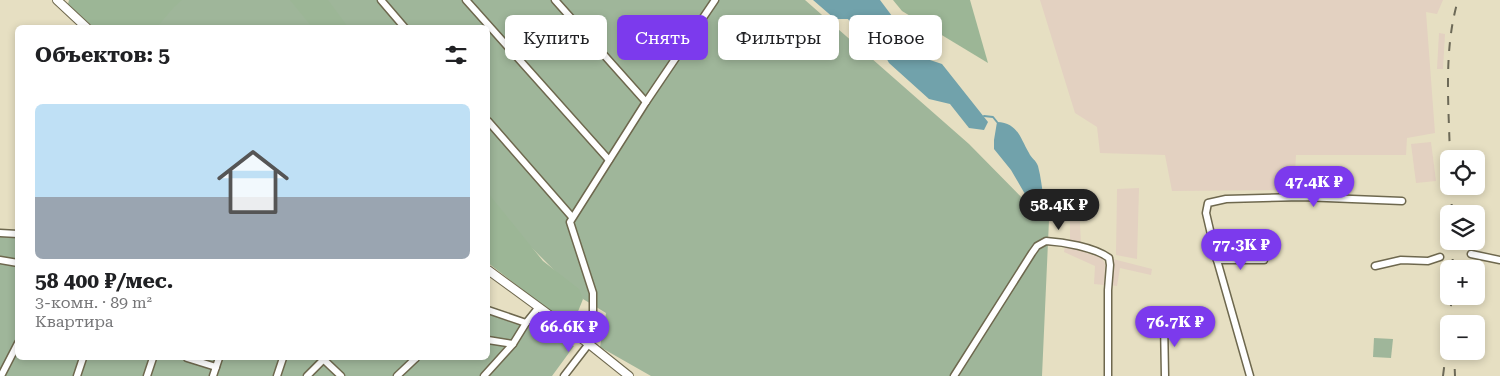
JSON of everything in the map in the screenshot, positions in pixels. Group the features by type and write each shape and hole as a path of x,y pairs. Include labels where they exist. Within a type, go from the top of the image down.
{"street":[{"path":"57,0 84,25"},
{"path":"381,0 402,25"},
{"path":"466,0 488,25"},
{"path":"555,0 646,102"},
{"path":"564,376 591,341 593,319 593,293 570,222 572,217 715,0"},
{"path":"490,27 609,160"},
{"path":"490,123 572,217"},
{"path":"1250,376 1217,260 1206,214 1208,203 1226,198 1302,197 1402,201"},
{"path":"0,233 15,234"},
{"path":"954,376 1032,253 1037,246 1046,241 1100,252 1109,258 1108,376"},
{"path":"1470,254 1500,260"},
{"path":"1375,266 1401,260 1428,261 1440,257"},
{"path":"0,260 15,262"},
{"path":"1217,260 1264,260"},
{"path":"490,272 589,344 629,376"},
{"path":"484,376 513,344 538,308"},
{"path":"490,311 526,323"},
{"path":"1164,321 1165,376"},
{"path":"490,340 513,344"},
{"path":"1,376 15,349"},
{"path":"77,376 82,360"},
{"path":"147,376 152,360"},
{"path":"193,360 216,367"},
{"path":"213,376 218,360"},
{"path":"277,376 282,360"},
{"path":"307,376 321,360"},
{"path":"325,360 342,376"},
{"path":"397,376 414,360"}],"shaded area":[{"path":"1040,0 1443,0 1437,14 1426,12 1435,133 1407,138 1406,155 1296,155 1294,190 1172,191 1165,155 1100,153 1097,127 1075,113"},
{"path":"1439,33 1445,34 1443,69 1437,69"},
{"path":"1431,142 1436,181 1416,183 1411,144"},
{"path":"1139,188 1137,259 1116,255 1117,189"},
{"path":"1070,200 1079,201 1081,246 1070,242"},
{"path":"1065,246 1102,258 1105,264 1104,285 1094,284 1095,266 1064,252"},
{"path":"1113,259 1152,269 1151,275 1120,268 1117,286 1110,285"}],"green space":[{"path":"69,0 182,0 159,25 91,25 68,4"},
{"path":"173,0 805,0 822,15 718,15 718,60 839,60 839,30 849,39 849,60 873,60 969,144 1031,207 1049,220 1042,376 651,376 600,347 606,313 583,299 490,206 490,25 152,25"},
{"path":"290,0 328,0 347,25 310,25"},
{"path":"893,0 970,0 988,63 942,35 942,15 909,15 902,11"},
{"path":"490,195 543,261 579,289 583,299 577,314 554,314 490,265"},
{"path":"0,232 15,234 15,360 490,360 490,310 574,346 552,376 0,376"},
{"path":"1374,338 1393,339 1391,358 1373,357"}],"water":[{"path":"813,0 880,0 891,15 849,15 849,20 839,19 839,15 830,15"},
{"path":"887,60 930,60 942,64 988,122 984,130 969,128 950,104 929,99"},
{"path":"997,122 1014,128 1037,164 1044,201 1038,205 1029,201 1011,170 994,149"}],"waterway":[{"path":"984,116 993,117 997,122"}],"railway":[{"path":"1450,150 1448,79 1450,39 1458,0"},
{"path":"1451,195 1452,205"},
{"path":"1452,250 1453,260"},
{"path":"1450,315 1451,305"},
{"path":"1443,376 1445,360"},
{"path":"1454,360 1455,376"}]}
